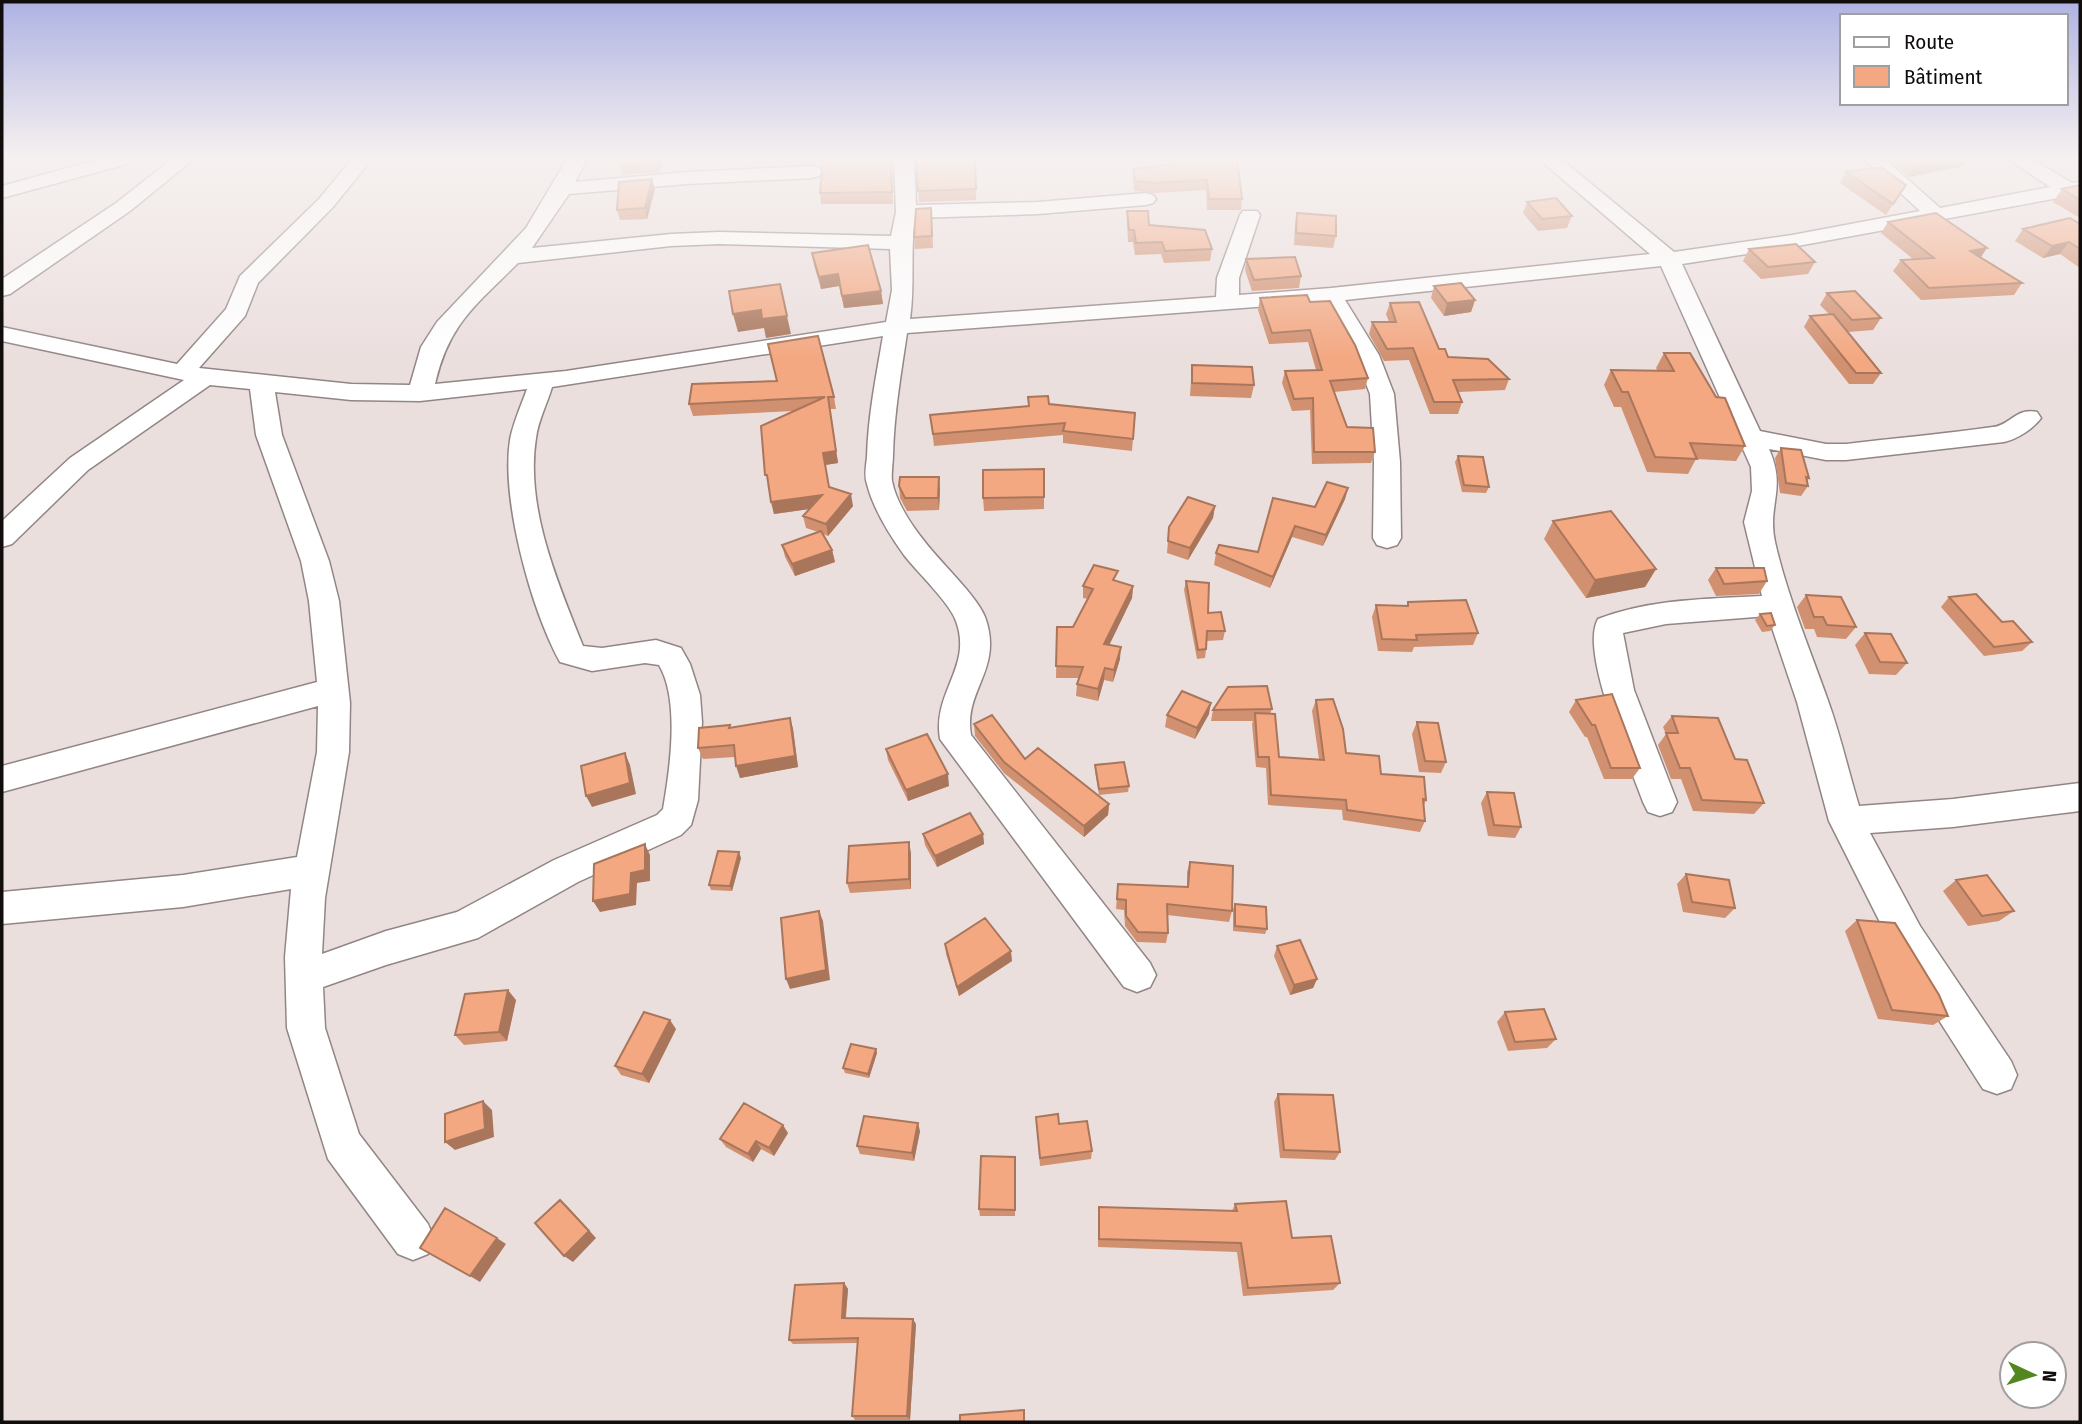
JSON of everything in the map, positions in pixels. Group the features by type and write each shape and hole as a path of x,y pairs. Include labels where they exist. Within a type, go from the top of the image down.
{"street":[{"path":"2,289 96,225"},
{"path":"2,537 79,464 194,374 237,311 248,281 304,225"},
{"path":"420,393 435,344 441,335 481,286 512,257 538,225"},
{"path":"904,225 901,243 903,290 881,418 879,482 892,515 912,547 970,616 975,638 975,660 955,708 953,722 956,738 1137,975"},
{"path":"1227,303 1228,278 1246,225"},
{"path":"1628,225 1669,259 1764,467 1765,491 1758,522 1779,605 1813,702 1846,821 1907,938 1997,1074"},
{"path":"2,334 194,374 261,384 351,392 420,393 542,381 897,327 1331,295 1669,259 1792,241 1871,225"},
{"path":"512,257 671,240 719,238 901,243"},
{"path":"1331,295 1367,355 1382,394 1387,463 1387,538"},
{"path":"304,977 386,948 465,926 566,871 669,825 679,815 688,719 679,666 672,656 658,651 606,660 584,660 571,654 544,586 524,500 521,456 523,437 542,381"},
{"path":"261,384 269,435 315,561 324,601 332,690 333,752 307,898 304,977 306,1028 342,1145 413,1239"},
{"path":"1751,437 1826,452 1846,452 2004,434 2028,418"},
{"path":"1660,803 1613,671 1606,644 1608,627 1620,621 1643,616 1779,605"},
{"path":"3,779 332,690"},
{"path":"1846,821 1953,813 2080,797"},
{"path":"2,908 171,893 312,870"}],"building":[{"path":"915,225 932,225 932,236 914,237"},
{"path":"1129,225 1205,230 1212,249 1165,251 1162,242 1136,243 1134,230 1129,230"},
{"path":"1296,225 1336,225 1336,236 1296,233"},
{"path":"1892,225 1954,225 1987,248 1970,251 2022,283 1929,288 1901,260 1934,258"},
{"path":"2038,225 2080,225 2080,249 2069,242 2052,246 2023,229"},
{"path":"1796,244 1815,262 1768,267 1749,249"},
{"path":"868,245 881,291 842,296 838,274 819,277 812,253"},
{"path":"1295,257 1301,276 1254,280 1246,259"},
{"path":"1461,283 1475,300 1447,303 1434,286"},
{"path":"780,284 787,316 762,319 761,310 733,314 729,291"},
{"path":"1855,291 1881,318 1852,320 1827,293"},
{"path":"1307,295 1310,302 1330,301 1355,345 1368,378 1330,381 1347,427 1373,428 1375,452 1314,452 1313,398 1294,399 1285,371 1322,370 1310,330 1272,333 1260,298"},
{"path":"1419,302 1439,349 1445,349 1448,357 1488,359 1509,379 1453,380 1462,402 1434,402 1413,348 1387,349 1372,322 1396,322 1390,303"},
{"path":"1833,314 1881,373 1856,373 1810,316"},
{"path":"818,336 834,397 828,397 836,451 823,453 829,487 851,494 826,524 803,516 822,495 771,502 765,475 761,426 825,397 689,404 692,384 777,381 768,344"},
{"path":"1664,353 1690,353 1716,397 1725,398 1745,446 1690,443 1697,459 1655,457 1628,392 1622,392 1611,370 1674,371"},
{"path":"1192,365 1252,367 1254,385 1192,383"},
{"path":"1048,396 1049,404 1135,413 1133,439 1063,431 1065,423 933,434 930,415 1029,406 1028,397"},
{"path":"1781,448 1801,450 1809,478 1806,477 1808,486 1786,483"},
{"path":"1458,456 1483,457 1489,487 1464,485"},
{"path":"1044,469 1044,497 983,498 983,470"},
{"path":"900,477 939,477 938,498 905,498 899,486"},
{"path":"1327,482 1348,488 1326,535 1295,526 1273,577 1216,553 1219,545 1258,552 1273,498 1315,507"},
{"path":"1188,497 1215,506 1190,548 1168,541 1169,527"},
{"path":"1611,511 1656,569 1595,580 1553,521"},
{"path":"821,531 832,550 792,564 782,545"},
{"path":"1094,565 1118,571 1113,580 1133,586 1104,644 1121,647 1114,670 1105,668 1098,689 1077,684 1083,667 1056,666 1057,627 1073,627 1093,589 1083,586"},
{"path":"1716,568 1764,568 1767,581 1724,584"},
{"path":"1186,581 1209,583 1208,613 1221,612 1225,631 1207,631 1206,649 1198,650"},
{"path":"1976,594 2002,622 2013,621 2032,642 1994,647 1949,597"},
{"path":"1806,595 1841,597 1856,627 1827,625 1823,617 1814,617"},
{"path":"1466,600 1478,633 1416,635 1417,640 1382,639 1376,605 1408,606 1408,602"},
{"path":"1771,613 1775,625 1767,626 1760,614"},
{"path":"1865,633 1891,634 1907,663 1880,662"},
{"path":"1267,686 1272,709 1213,710 1228,687"},
{"path":"1182,691 1211,703 1197,728 1167,715"},
{"path":"1612,694 1640,768 1611,768 1595,725 1592,725 1576,700"},
{"path":"1333,699 1343,729 1346,753 1379,756 1381,774 1424,777 1425,821 1347,810 1346,800 1271,795 1269,757 1258,757 1255,713 1275,714 1279,757 1324,760 1316,700"},
{"path":"992,715 1025,759 1038,748 1109,804 1084,826 1004,762 974,724"},
{"path":"1672,716 1718,718 1735,759 1747,760 1764,803 1702,800 1690,768 1680,768 1666,733 1678,733"},
{"path":"790,718 795,756 736,766 734,745 698,748 699,728 730,725 729,728"},
{"path":"1417,722 1438,723 1446,762 1425,761"},
{"path":"927,734 948,774 906,790 886,749"},
{"path":"625,753 630,783 586,796 581,766"},
{"path":"1124,762 1129,786 1099,789 1095,765"},
{"path":"1487,792 1514,793 1521,827 1494,825"},
{"path":"970,813 983,834 935,856 923,834"},
{"path":"909,842 909,879 847,883 849,846"},
{"path":"645,844 645,870 631,873 630,894 593,901 594,864"},
{"path":"718,851 739,852 730,886 709,885"},
{"path":"1190,862 1233,866 1232,911 1167,904 1168,933 1138,932 1126,916 1126,900 1117,899 1118,884 1188,887"},
{"path":"1686,874 1729,880 1735,908 1692,902"},
{"path":"1987,875 2014,911 1982,916 1956,880"},
{"path":"1235,904 1266,907 1267,929 1235,926"},
{"path":"819,911 826,970 786,979 781,918"},
{"path":"985,918 1011,951 957,987 945,944"},
{"path":"1857,920 1895,923 1939,995 1948,1016 1892,1010"},
{"path":"1300,940 1317,979 1294,985 1277,946"},
{"path":"508,990 499,1032 455,1035 465,994"},
{"path":"1544,1009 1556,1039 1515,1042 1505,1012"},
{"path":"644,1012 670,1020 642,1074 615,1066"},
{"path":"851,1044 876,1049 868,1074 843,1068"},
{"path":"1278,1094 1333,1095 1340,1152 1284,1150"},
{"path":"483,1101 485,1129 445,1142 445,1114"},
{"path":"744,1103 783,1125 769,1148 756,1141 748,1154 720,1139"},
{"path":"1058,1114 1059,1124 1087,1121 1092,1151 1040,1158 1036,1117"},
{"path":"864,1116 918,1123 912,1153 857,1146"},
{"path":"981,1156 1015,1157 1015,1210 979,1209"},
{"path":"560,1200 589,1231 564,1256 535,1223"},
{"path":"1286,1201 1292,1238 1331,1236 1340,1283 1248,1288 1241,1243 1099,1239 1099,1207 1237,1211 1235,1204"},
{"path":"445,1208 497,1238 470,1276 420,1248"},
{"path":"844,1283 842,1318 913,1319 907,1416 852,1416 858,1338 789,1340 795,1285"},
{"path":"1024,1410 1024,1422 960,1422 960,1415"}]}
